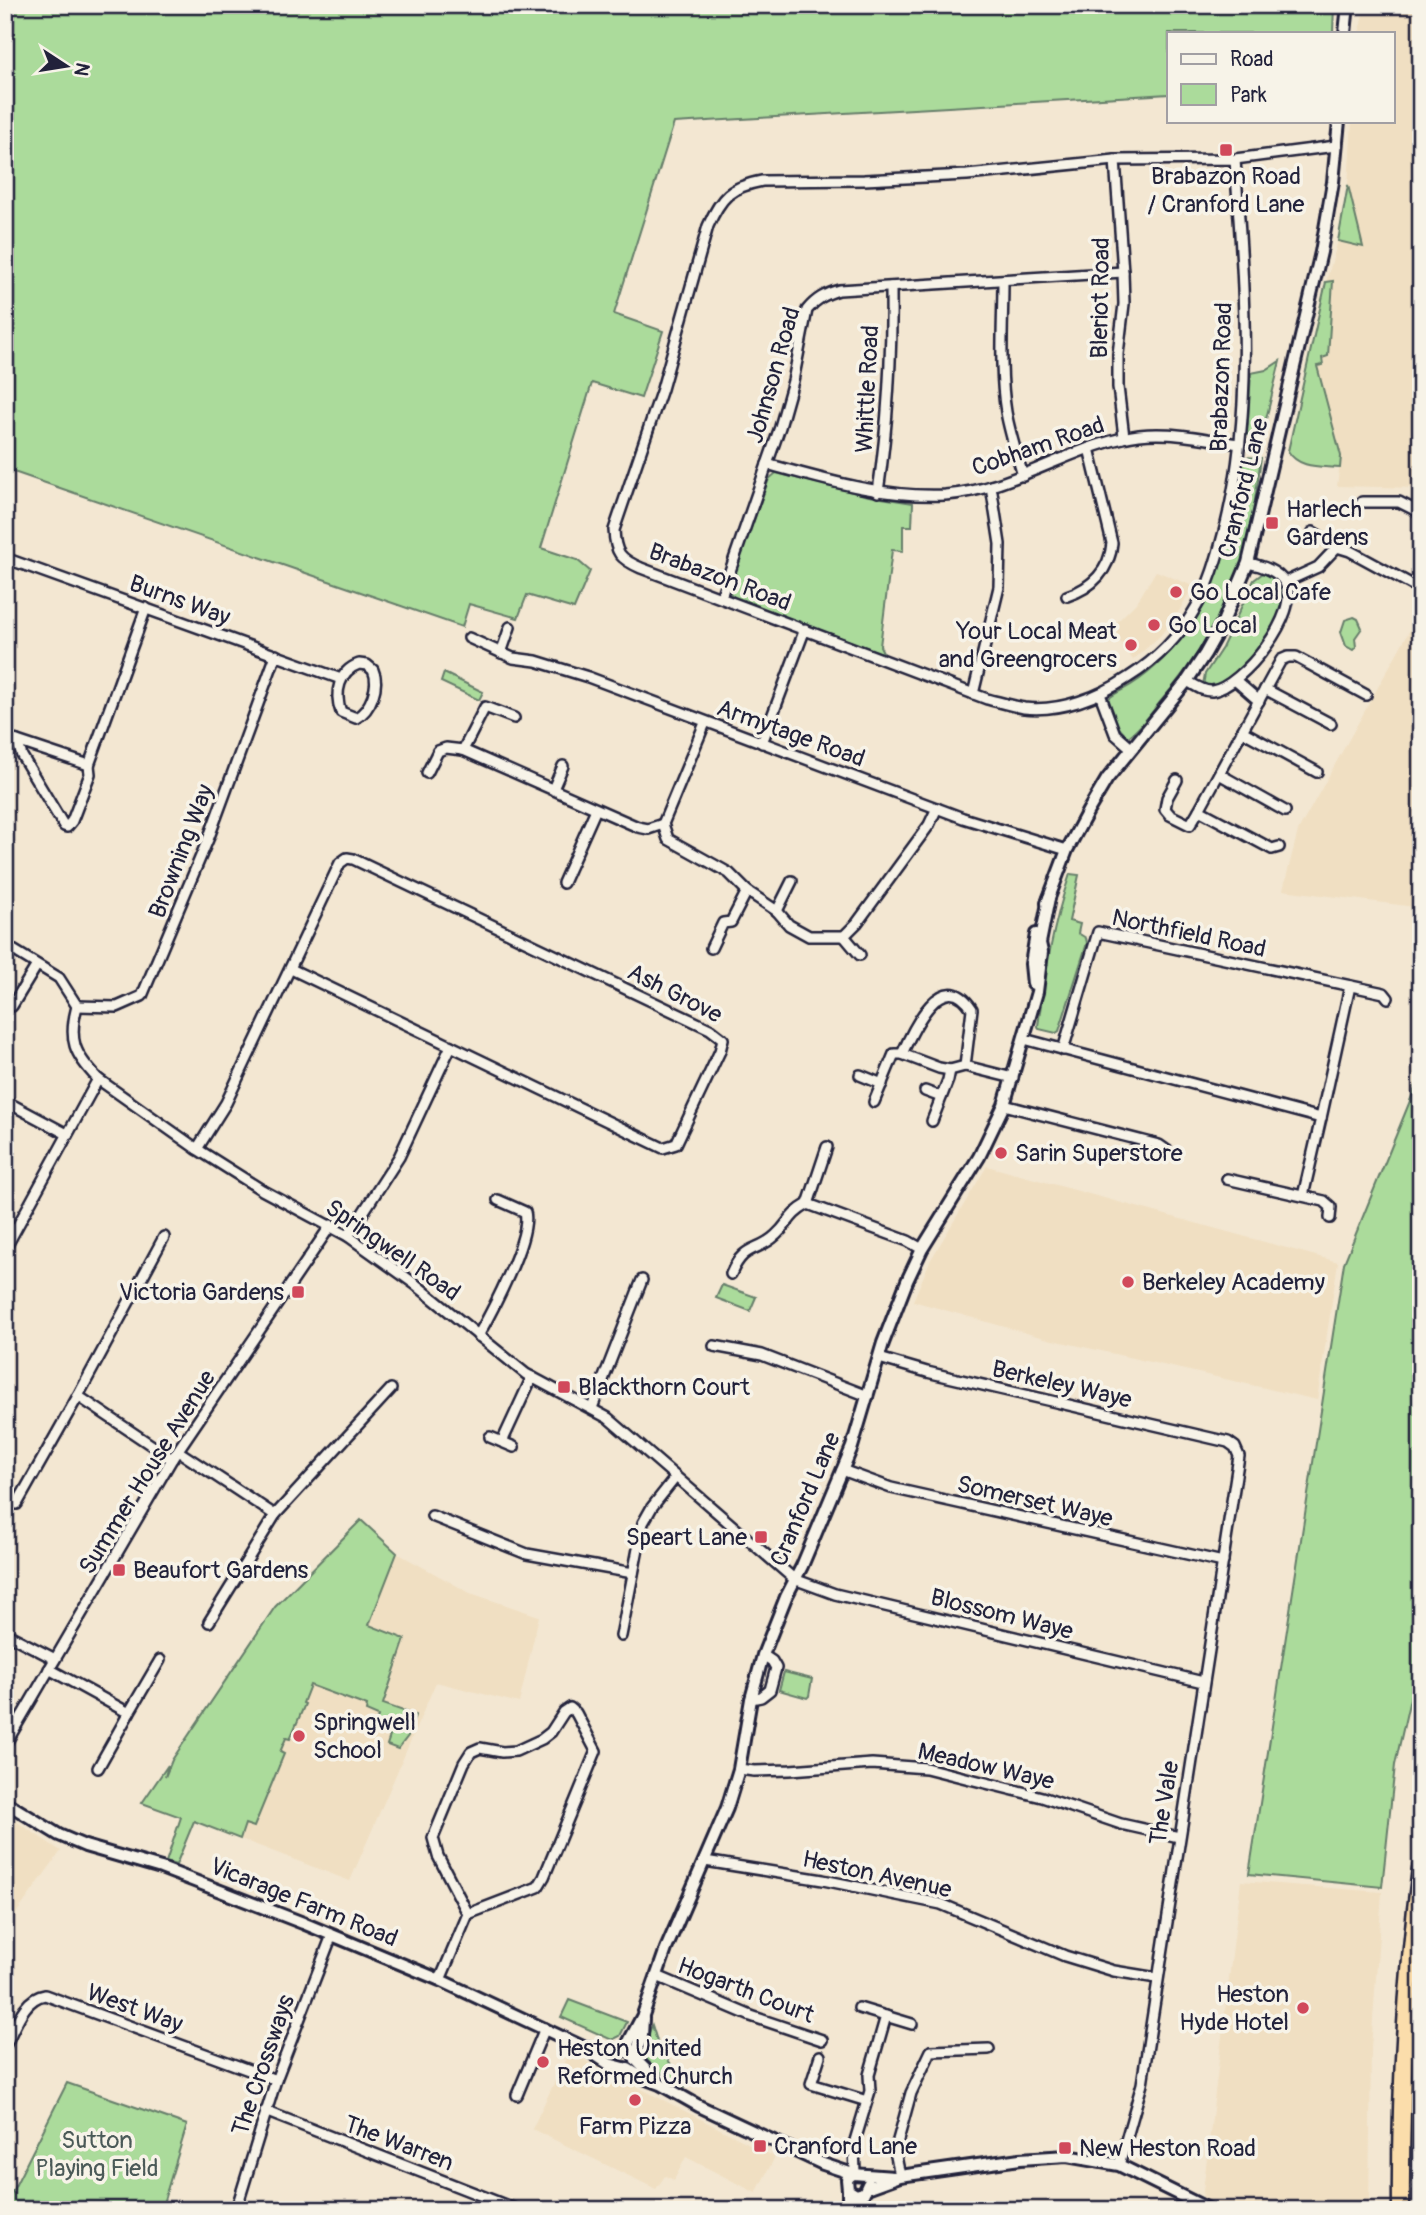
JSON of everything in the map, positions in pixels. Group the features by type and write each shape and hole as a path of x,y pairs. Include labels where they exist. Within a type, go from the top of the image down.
{"highway":[{"path":"1401,2210 1405,2035 1421,1868"}],"street":[{"path":"1345,32 1348,5"},
{"name":"Cranford Lane","path":"628,2054 642,2036 643,2015 666,1949 727,1808 739,1769 751,1699 763,1655 793,1579 802,1566 842,1470 898,1303 922,1249 979,1157 1004,1105 1037,992 1042,952 1040,943 1049,898 1067,850 1101,789 1187,681 1221,627 1248,563 1321,252 1333,182 1339,122"},
{"name":"Brabazon Road","path":"1235,159 1245,312 1239,444 1231,502 1214,569 1195,609 1173,641 1144,667 1100,694 1065,705 1025,708 973,694 628,562 616,550 614,530 662,389 708,226 719,202 730,192 746,184 762,181 967,175 1115,160 1235,159 1336,146"},
{"name":"Bleriot Road","path":"1115,160 1124,272 1125,304 1118,354 1118,387 1124,437"},
{"name":"Johnson Road","path":"721,597 793,381 807,310 814,302 827,293 839,290 1124,272"},
{"path":"1003,280 1003,375 1006,410 1023,476"},
{"name":"Whittle Road","path":"878,492 888,424 891,287"},
{"name":"Cobham Road","path":"767,464 878,492 947,495 1023,476 1089,448 1124,437 1173,435 1239,444"},
{"path":"1067,596 1084,591 1100,575 1111,555 1112,543 1089,448"},
{"path":"973,694 999,587 1000,544 991,486"},
{"path":"1362,502 1399,502 1421,513"},
{"path":"1313,532 1337,547 1350,551 1418,587 1421,583"},
{"path":"1285,582 1318,567 1337,547"},
{"name":"Burns Way","path":"5,558 341,679"},
{"path":"1187,681 1212,691 1235,680 1259,654 1284,616 1289,599 1285,582 1272,571 1248,563"},
{"path":"17,741 22,756 67,827 72,821 90,774 89,765 146,608"},
{"path":"501,653 510,627"},
{"path":"762,743 805,629"},
{"name":"Armytage Road","path":"469,638 513,658 536,661 588,677 963,818 1067,850"},
{"name":"Browning Way","path":"77,1006 117,1007 142,996 204,849 276,655"},
{"path":"1177,780 1167,798 1165,809 1190,825 1281,660 1287,657 1296,657 1366,695"},
{"path":"359,664 375,672 376,683 364,714 356,718 341,712 337,701 341,679 349,668 359,664"},
{"path":"1235,680 1259,701"},
{"path":"1265,689 1331,724"},
{"path":"1100,694 1115,734 1131,748"},
{"path":"463,750 485,706 514,718"},
{"path":"705,723 663,824 668,839 729,873 747,891 777,911 789,925 809,936 844,936 857,923 929,825 937,808"},
{"path":"1242,731 1317,772"},
{"path":"5,737 89,765"},
{"path":"427,773 438,751 446,748 463,750 638,827 648,829 663,824"},
{"path":"553,789 563,766"},
{"path":"1219,774 1285,811"},
{"path":"563,883 596,809"},
{"path":"1199,810 1272,849 1279,847"},
{"name":"Ash Grove","path":"197,1149 226,1103 340,863 346,858 710,1029 723,1039 720,1051 676,1144 663,1148 291,969"},
{"path":"777,911 792,881"},
{"path":"711,948 723,923 731,922 747,891"},
{"name":"Northfield Road","path":"1063,1050 1098,932 1384,993 1388,998"},
{"path":"844,936 860,955"},
{"path":"5,945 59,978 77,1006"},
{"path":"12,1006 37,965"},
{"path":"1303,1196 1350,986"},
{"path":"902,1054 913,1029 935,999 944,993 952,994 966,1000 972,1009 965,1066"},
{"name":"Springwell Road","path":"77,1006 71,1027 75,1050 85,1066 98,1079 197,1149 262,1190 348,1236 415,1284 532,1377 608,1418 793,1579"},
{"path":"1024,1039 1321,1118"},
{"path":"348,1236 400,1157 451,1046"},
{"path":"874,1102 894,1054 902,1054 939,1068 950,1070 965,1066 1013,1078"},
{"path":"932,1121 950,1070"},
{"path":"859,1075 881,1083"},
{"path":"5,1249 98,1079"},
{"path":"925,1091 941,1097"},
{"path":"5,1101 67,1135"},
{"path":"1004,1105 1159,1145 1169,1152"},
{"path":"731,1274 743,1254 773,1238 794,1212 808,1204 827,1147"},
{"path":"1227,1179 1328,1202 1331,1208 1330,1218"},
{"path":"478,1336 508,1276 527,1223 525,1212 520,1208 498,1200"},
{"path":"808,1204 922,1249"},
{"name":"Summer House Avenue","path":"5,1745 175,1455 331,1225"},
{"path":"17,1504 164,1237"},
{"path":"592,1408 642,1280"},
{"path":"714,1346 762,1355 868,1395"},
{"name":"Berkeley Waye","path":"879,1358 936,1374 1228,1442 1235,1447"},
{"path":"502,1442 532,1377"},
{"path":"209,1622 275,1515 391,1389"},
{"path":"78,1396 275,1515"},
{"path":"490,1437 514,1447"},
{"name":"The Vale","path":"1119,2165 1142,2084 1239,1456 1235,1447"},
{"name":"Somerset Waye","path":"842,1470 891,1488 1223,1562"},
{"path":"621,1636 643,1523 675,1478"},
{"path":"432,1516 527,1554 633,1573"},
{"name":"Blossom Waye","path":"793,1579 835,1594 1203,1682"},
{"path":"5,1633 55,1659"},
{"path":"98,1768 160,1660"},
{"path":"49,1669 129,1713"},
{"path":"440,1980 468,1914 538,1887 544,1877 596,1751 576,1713 570,1708 542,1739 516,1751 502,1752 480,1748 471,1752 464,1763 433,1838 438,1856 468,1914"},
{"name":"Meadow Waye","path":"739,1769 790,1770 872,1764 926,1768 1042,1797 1121,1824 1179,1837"},
{"name":"Vicarage Farm Road","path":"5,1802 59,1835 85,1846 161,1868 440,1980 545,2028 585,2048 598,2059 660,2084 699,2106 823,2164 857,2174 897,2176"},
{"name":"Heston Avenue","path":"705,1861 823,1880 942,1904 1065,1956 1114,1971 1157,1978"},
{"name":"The Crossways","path":"236,2210 265,2111 332,1935"},
{"name":"Hogarth Court","path":"657,1976 751,2017 822,2040"},
{"name":"West Way","path":"5,2046 29,2002 36,1996 45,1995 276,2080"},
{"path":"859,2008 912,2024"},
{"path":"856,2210 867,2181 857,2174 854,2144 870,2091 869,2075 886,2017"},
{"path":"517,2095 545,2028"},
{"name":"Vicarage Farm Road","path":"585,2048 628,2054 660,2084"},
{"path":"897,2176 895,2151 911,2093 930,2051 989,2049"},
{"path":"628,2054 634,2065 623,2067 616,2059 628,2054"},
{"path":"820,2056 811,2084 867,2101"},
{"name":"The Warren","path":"265,2111 518,2210"},
{"path":"847,2188 856,2195 897,2176 1067,2155 1119,2165 1197,2207 1210,2210"},
{"name":"Vicarage Farm Road","path":"823,2164 847,2188"},
{"path":"848,2210 847,2179 857,2174"}],"shaded area":[{"path":"1364,5 1421,5 1421,488 1337,486 1341,456 1317,366 1323,365 1332,281 1326,282 1338,241 1363,247 1348,185 1352,122 1394,122 1394,32 1360,32"},
{"path":"1156,571 1193,586 1178,613 1160,636 1133,660 1111,628 1137,602"},
{"path":"1421,610 1421,906 1283,890 1298,831"},
{"name":"Berkeley Academy","path":"987,1166 1338,1262 1317,1400 1044,1338 913,1301 930,1261"},
{"name":"Springwell School","path":"361,1520 397,1553 470,1593 539,1616 519,1703 436,1682 350,1881 194,1821 176,1865 166,1862 181,1817 153,1806 172,1760"},
{"path":"5,1814 61,1851 5,1929"},
{"path":"1241,1881 1382,1892 1371,2048 1369,2210 1230,2210 1202,2199"},
{"path":"569,2052 775,2157 756,2193 686,2157 674,2180 665,2176 656,2189 532,2129"}],"green space":[{"path":"5,5 1334,5 1333,32 1167,32 1167,94 674,123 614,314 663,331 641,398 592,383 541,548 577,560 590,571 574,609 527,595 518,618 469,604 462,627 5,469"},
{"path":"1348,185 1363,247 1338,241"},
{"path":"1333,281 1328,356 1322,358 1323,365 1317,366 1341,456 1340,468 1304,464 1288,451 1326,282"},
{"path":"1280,361 1262,436 1247,435 1251,373 1266,370"},
{"path":"1244,457 1261,458 1248,538 1234,582 1208,636 1186,670 1146,720 1128,737 1114,720 1108,699 1135,682 1160,661 1182,637 1197,614 1219,564 1227,538"},
{"path":"776,473 869,496 913,503 912,526 903,526 903,551 892,550 880,646 884,654 735,598 730,593 729,587 732,587 731,582 769,479"},
{"path":"1263,573 1277,582 1282,596 1280,613 1271,630 1259,648 1231,676 1215,686 1203,685 1205,674 1222,648 1254,580"},
{"path":"1354,617 1362,628 1355,638 1356,647 1353,650 1346,646 1341,632 1345,620"},
{"path":"444,673 483,692 479,700 441,682"},
{"path":"1070,874 1079,875 1069,921 1080,924 1078,933 1086,938 1087,943 1059,1031 1056,1033 1039,1029 1038,1026 1050,949"},
{"path":"1421,1074 1421,1650 1395,1765 1382,1887 1249,1874 1344,1263"},
{"path":"722,1285 756,1297 750,1311 716,1298"},
{"path":"361,1520 397,1553 369,1625 405,1639 383,1704 415,1715 408,1736 398,1749 387,1745 390,1736 373,1730 378,1716 366,1711 367,1706 310,1685 290,1739 286,1738 280,1752 284,1754 254,1827 245,1824 240,1839 194,1821 176,1865 166,1862 181,1817 142,1803 168,1765 165,1777 172,1760 275,1607"},
{"path":"784,1672 812,1679 807,1698 779,1690"},
{"path":"569,2000 627,2022 620,2036 612,2040 561,2017"},
{"path":"652,2025 658,2044 686,2088 661,2072 645,2057 645,2046"},
{"name":"Sutton Playing Field","path":"67,2083 187,2125 161,2210 5,2210"}],"place":[{"name":"Brabazon Road / Cranford Lane","path":"1226,150"},
{"name":"Harlech Gardens","path":"1272,523"},
{"name":"Go Local Cafe","path":"1176,592"},
{"name":"Go Local","path":"1154,625"},
{"name":"Your Local Meat and Greengrocers","path":"1131,645"},
{"name":"Sarin Superstore","path":"1001,1153"},
{"name":"Berkeley Academy","path":"1128,1282"},
{"name":"Victoria Gardens","path":"298,1292"},
{"name":"Blackthorn Court","path":"564,1387"},
{"name":"Speart Lane","path":"761,1537"},
{"name":"Beaufort Gardens","path":"119,1570"},
{"name":"Springwell School","path":"299,1736"},
{"name":"Heston Hyde Hotel","path":"1303,2008"},
{"name":"Heston United Reformed Church","path":"543,2062"},
{"name":"Farm Pizza","path":"635,2100"},
{"name":"Cranford Lane","path":"760,2146"},
{"name":"New Heston Road","path":"1065,2148"}]}
